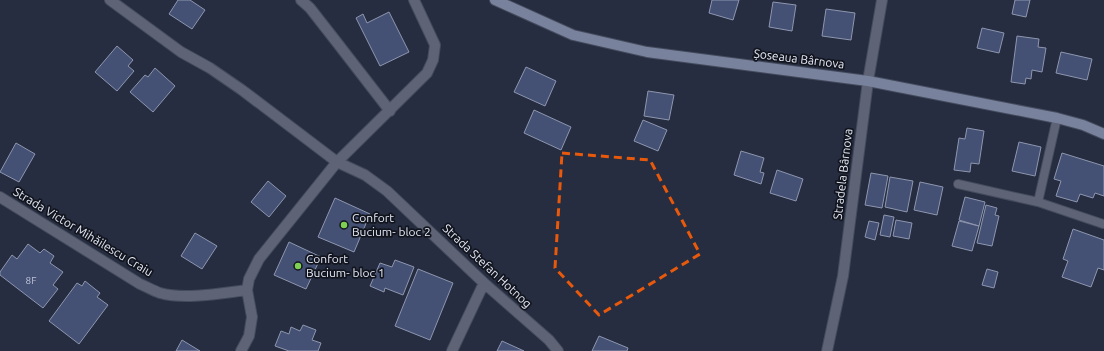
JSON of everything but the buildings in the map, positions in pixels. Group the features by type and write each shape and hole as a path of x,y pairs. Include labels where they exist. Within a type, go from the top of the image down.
{"main road":[{"name":"Șoseaua Bârnova","path":"495,0 573,35 647,52 868,80 1058,118 1083,125 1104,134"}],"street":[{"name":"Strada Stefan Hotnog","path":"110,0 181,52 210,68 242,90 337,162 365,175 387,192 558,351"},
{"path":"301,0 310,8 390,111"},
{"path":"241,351 249,336 252,317 247,290 249,278 259,259 337,162 427,73 434,60 434,45 414,0"},
{"name":"Stradela Bârnova","path":"827,351 843,276 868,80 882,0"},
{"name":"Strada Victor Mihăilescu Craiu","path":"0,197 140,284 160,293 175,296 247,290"},
{"path":"452,351 484,283"}],"lane":[{"path":"1038,202 1058,118"},
{"path":"958,184 1038,202 1103,224"}],"highlighted area":[{"path":"562,153 650,160 700,254 599,315 555,268"}],"place":[{"name":"Confort Bucium- bloc 2","path":"344,225"},
{"name":"Confort Bucium- bloc 1","path":"298,266"}]}
